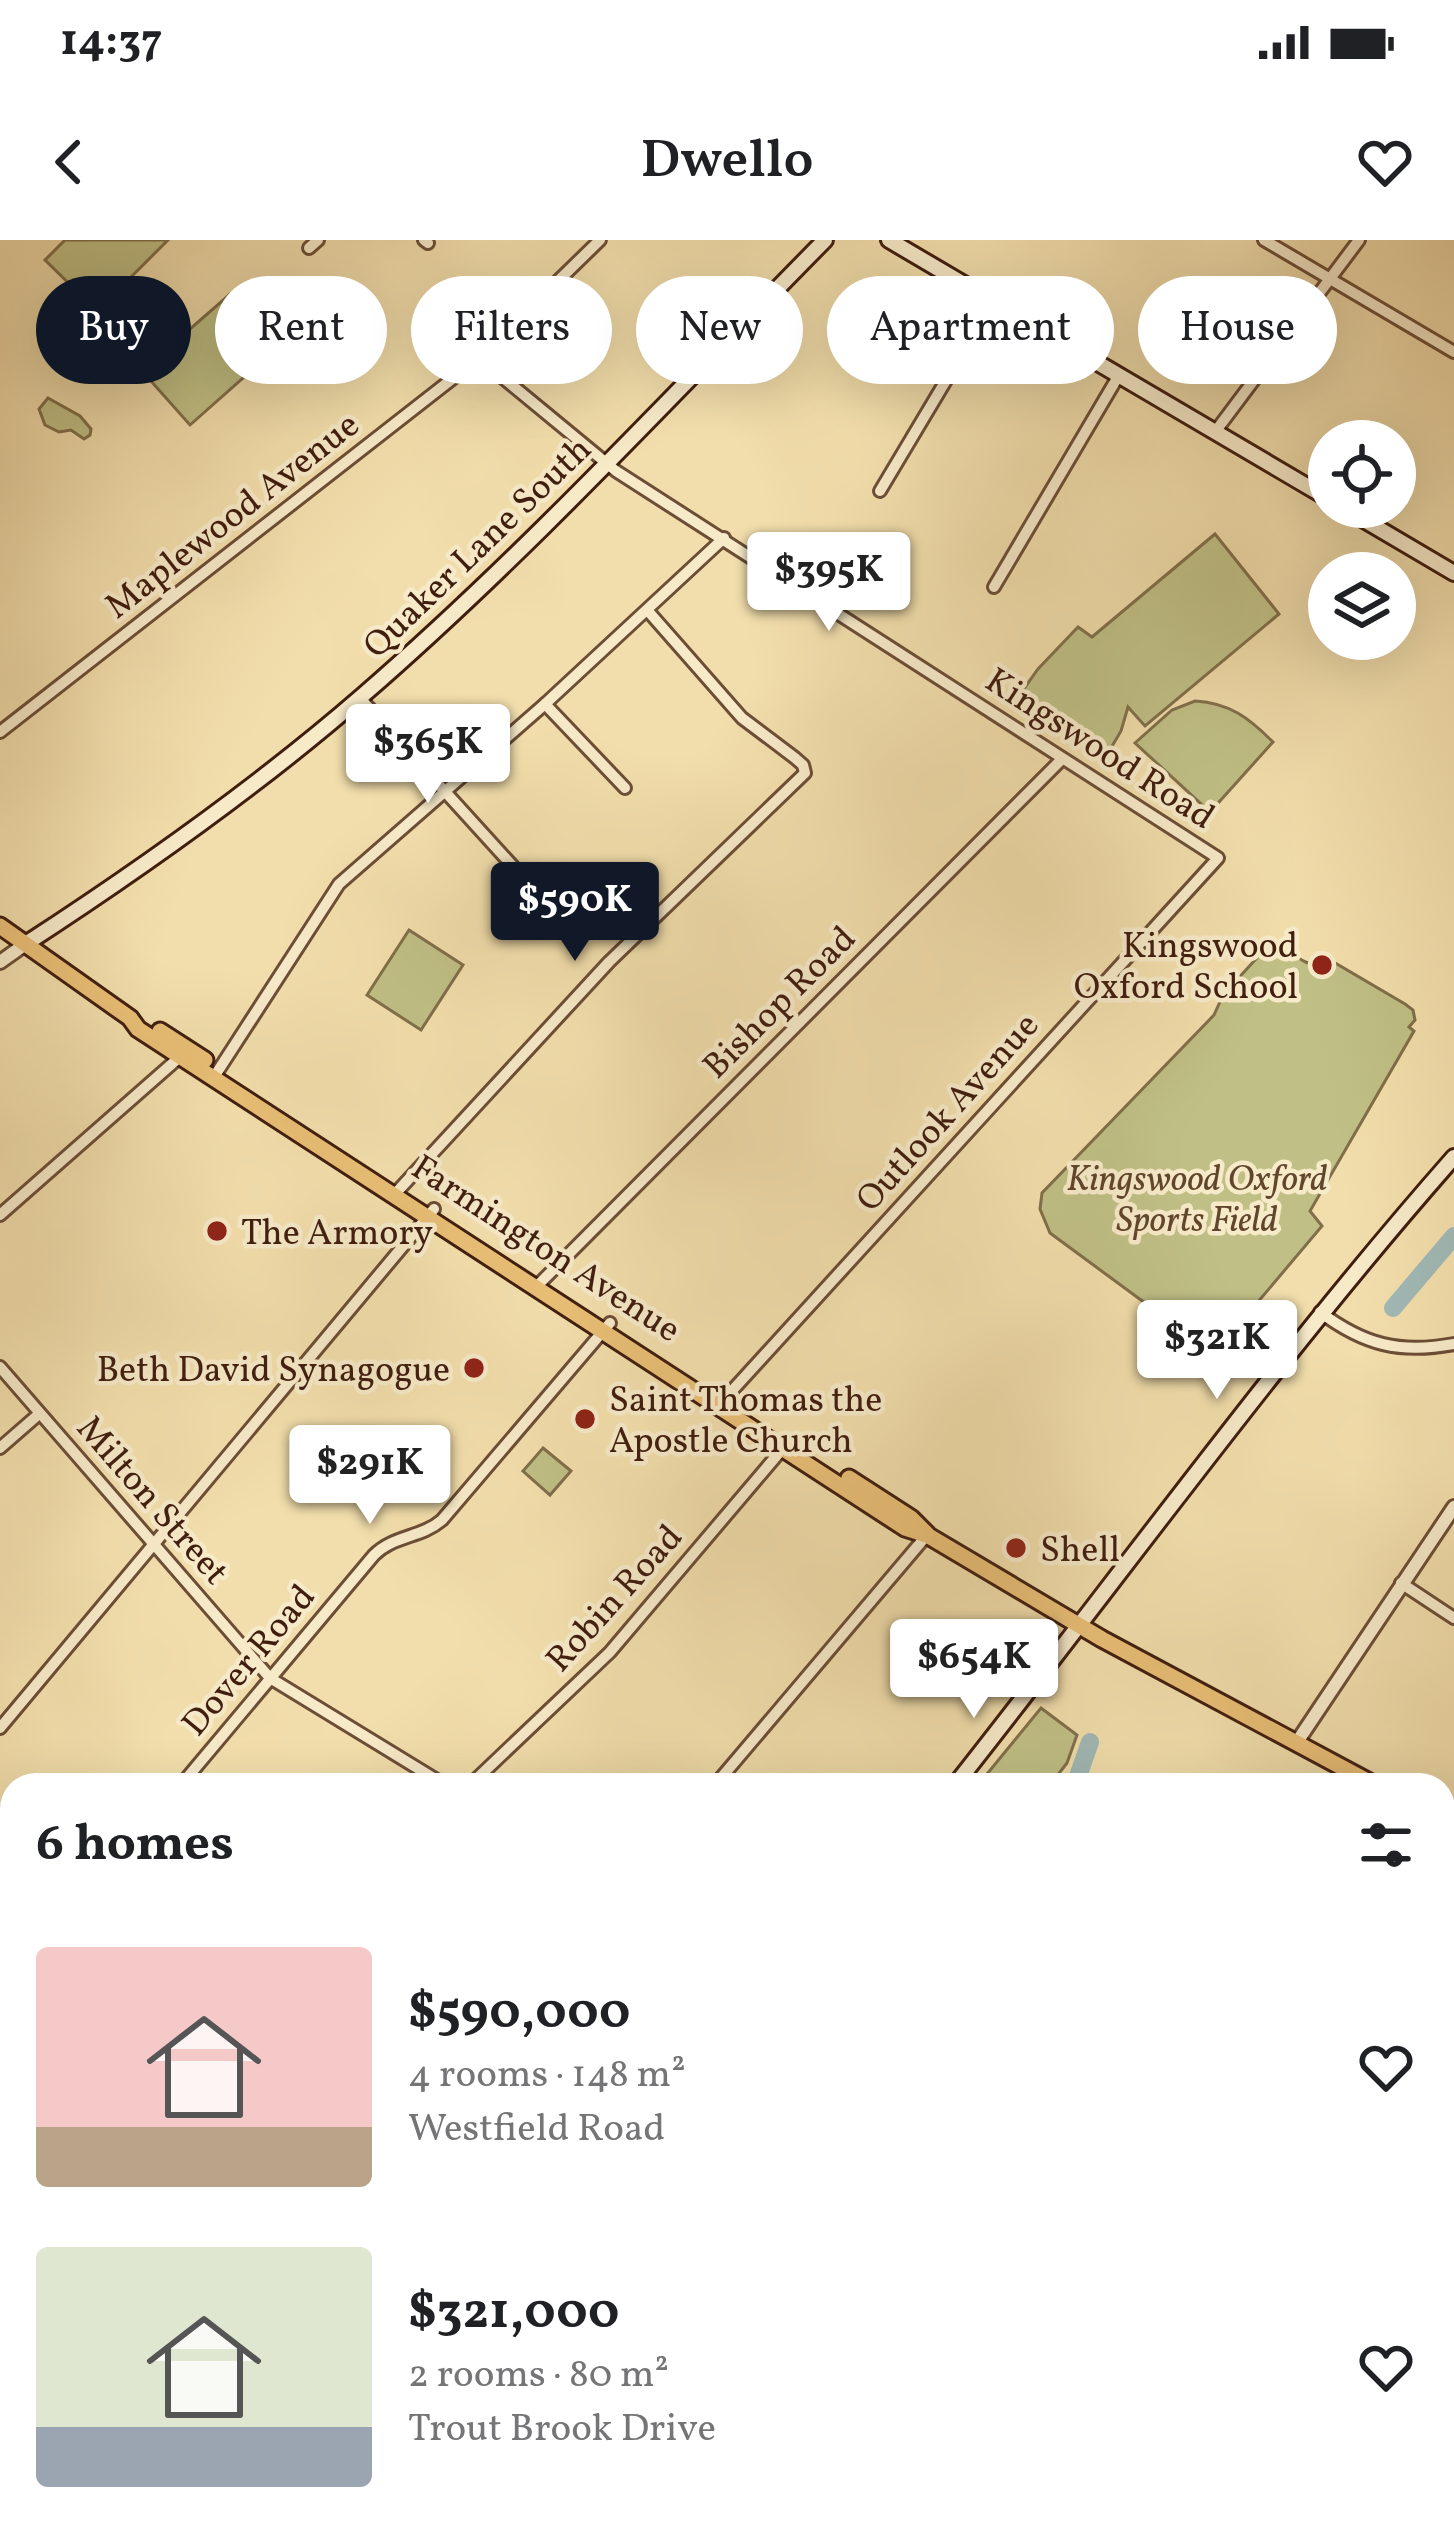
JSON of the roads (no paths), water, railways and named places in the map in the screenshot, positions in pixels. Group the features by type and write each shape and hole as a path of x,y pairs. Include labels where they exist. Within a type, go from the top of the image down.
{"main road":[{"name":"Quaker Lane South","path":"24,945 197,828 360,698 471,598 825,240"},
{"path":"889,240 952,276"},
{"path":"1114,372 1308,487"},
{"path":"1378,528 1454,573"},
{"name":"Farmington Avenue","path":"0,926 130,1018 138,1029 217,1073 722,1401 905,1528 927,1534 1079,1626 1353,1773"},
{"path":"964,1773 1320,1312 1454,1157"}],"street":[{"name":"Maplewood Avenue","path":"563,276 600,240"},
{"path":"1264,240 1323,276"},
{"path":"1333,276 1359,240"},
{"path":"1337,284 1454,352"},
{"path":"994,587 1119,375"},
{"name":"Maplewood Avenue","path":"0,732 446,384"},
{"name":"Kingswood Road","path":"510,384 605,464 1218,858"},
{"path":"880,491 944,384"},
{"path":"1215,432 1251,384"},
{"path":"217,1073 339,884 545,704 724,538"},
{"path":"398,1191 609,962 805,773 795,758 742,718 648,611"},
{"path":"360,698 529,884"},
{"path":"545,704 625,788"},
{"name":"Bishop Road","path":"540,1283 1062,760"},
{"name":"Outlook Avenue","path":"722,1401 1218,858"},
{"path":"0,962 24,945"},
{"path":"0,1215 184,1053"},
{"path":"0,1728 431,1213"},
{"path":"1320,1312 1355,1337 1385,1347 1415,1350 1454,1345"},
{"name":"Dover Road","path":"192,1773 382,1547 426,1532 442,1520 607,1327"},
{"name":"Milton Street","path":"0,1367 270,1678 425,1773"},
{"path":"0,1448 39,1414"},
{"name":"Robin Road","path":"483,1773 610,1652 787,1444"},
{"path":"1297,1742 1453,1512"},
{"path":"725,1773 927,1534"},
{"path":"1401,1583 1454,1618"}],"waterway":[{"path":"1393,1308 1454,1236"},
{"path":"1079,1773 1090,1742"}],"place":[{"name":"Kingswood Oxford School","path":"1322,965"},
{"name":"The Armory","path":"217,1231"},
{"name":"Beth David Synagogue","path":"474,1368"},
{"name":"Saint Thomas the Apostle Church","path":"585,1419"},
{"name":"Shell","path":"1016,1548"}],"park label":[{"name":"Kingswood Oxford Sports Field","path":"1197,1198"}]}
